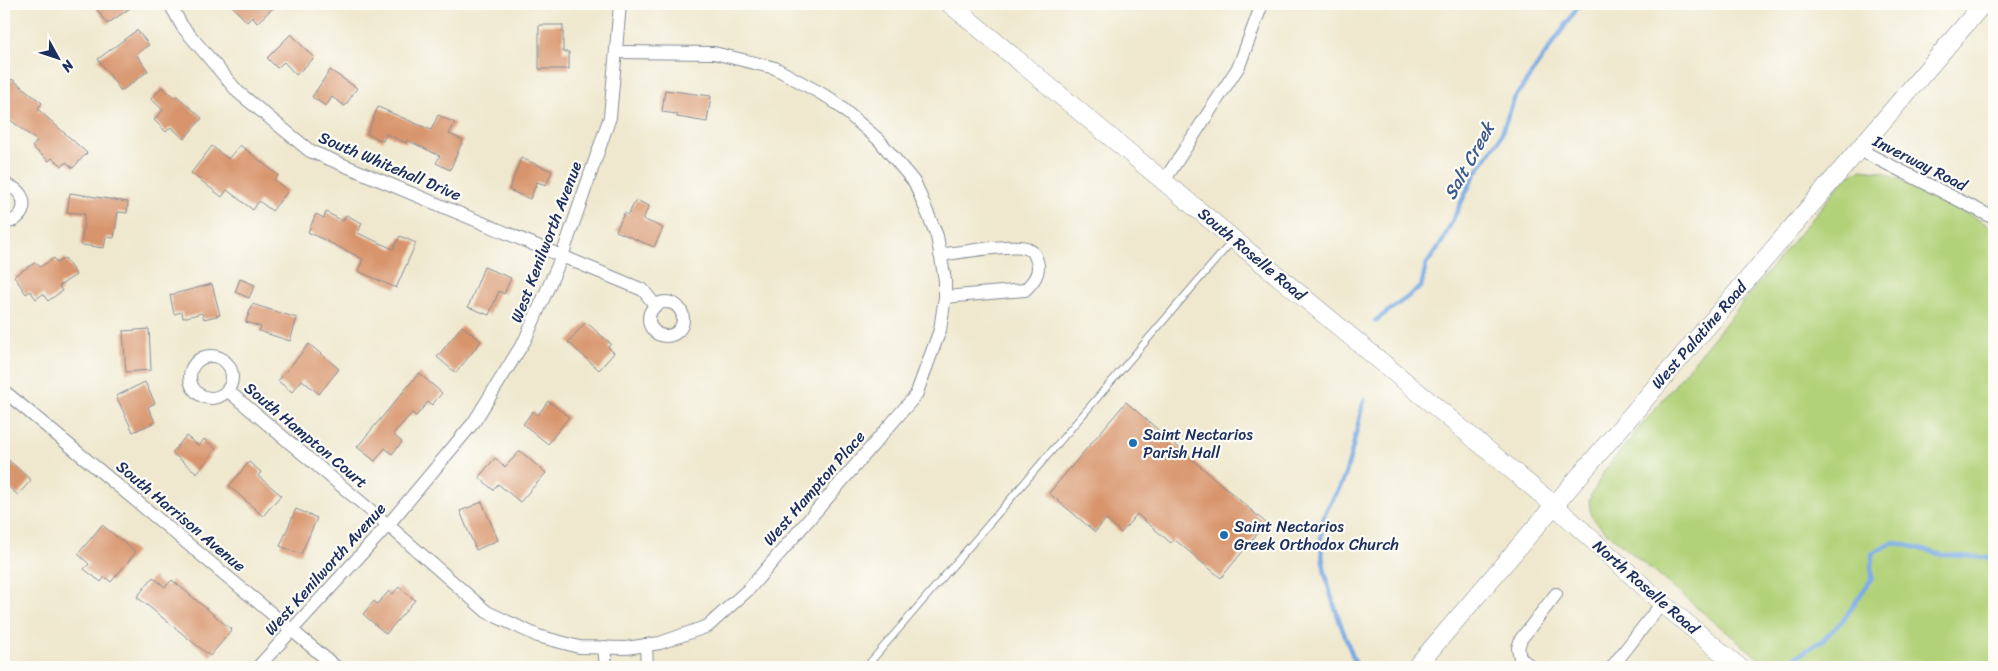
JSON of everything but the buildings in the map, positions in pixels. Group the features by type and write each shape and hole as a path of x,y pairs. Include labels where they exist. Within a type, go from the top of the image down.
{"main road":[{"name":"South Roselle Road","path":"950,4 1554,505"},
{"name":"West Palatine Road","path":"1416,667 1983,4"},
{"name":"North Roselle Road","path":"1554,505 1662,602 1739,667"}],"street":[{"name":"South Whitehall Drive","path":"170,4 182,26 238,92 310,151 643,290 655,305"},
{"name":"West Kenilworth Avenue","path":"258,667 388,525 474,422 525,340 562,256 610,117 620,4"},
{"path":"1164,181 1239,66 1262,4"},
{"name":"West Hampton Place","path":"388,525 487,612 538,636 579,647 626,648 660,643 708,626 748,589 916,395 940,330 945,297 940,255 937,236 915,182 879,140 831,100 775,68 714,53 617,52"},
{"name":"Inverway Road","path":"1858,149 1994,218"},
{"path":"4,185 12,186 18,190 24,204 18,218 12,222 4,223"},
{"path":"940,255 1014,246 1027,248 1035,254 1039,267 1034,280 1024,290 945,297"},
{"name":"South Hampton Court","path":"227,390 388,525"},
{"name":"South Harrison Avenue","path":"4,391 336,667"},
{"path":"1532,667 1520,658 1518,648 1521,639 1556,594"},
{"path":"1612,667 1662,602"},
{"path":"646,645 647,667"},
{"path":"604,647 606,667"}],"lane":[{"path":"866,667 1234,239"}],"green space":[{"path":"1862,169 1884,172 1994,229 1994,667 1769,667 1605,531 1591,516 1589,500 1604,471 1846,177"}],"waterway":[{"name":"Salt Creek","path":"1375,321 1421,287 1426,265 1442,242 1475,174 1500,138 1514,99 1580,4"},
{"name":"Salt Creek","path":"1357,667 1337,614 1325,574 1321,536 1323,519 1342,483 1347,468 1364,400"},
{"path":"1783,665 1823,640 1844,619 1872,578 1872,554 1894,542 1943,555 1994,558"}],"place":[{"name":"Saint Nectarios Parish Hall","path":"1133,443"},
{"name":"Saint Nectarios Greek Orthodox Church","path":"1224,535"}]}
